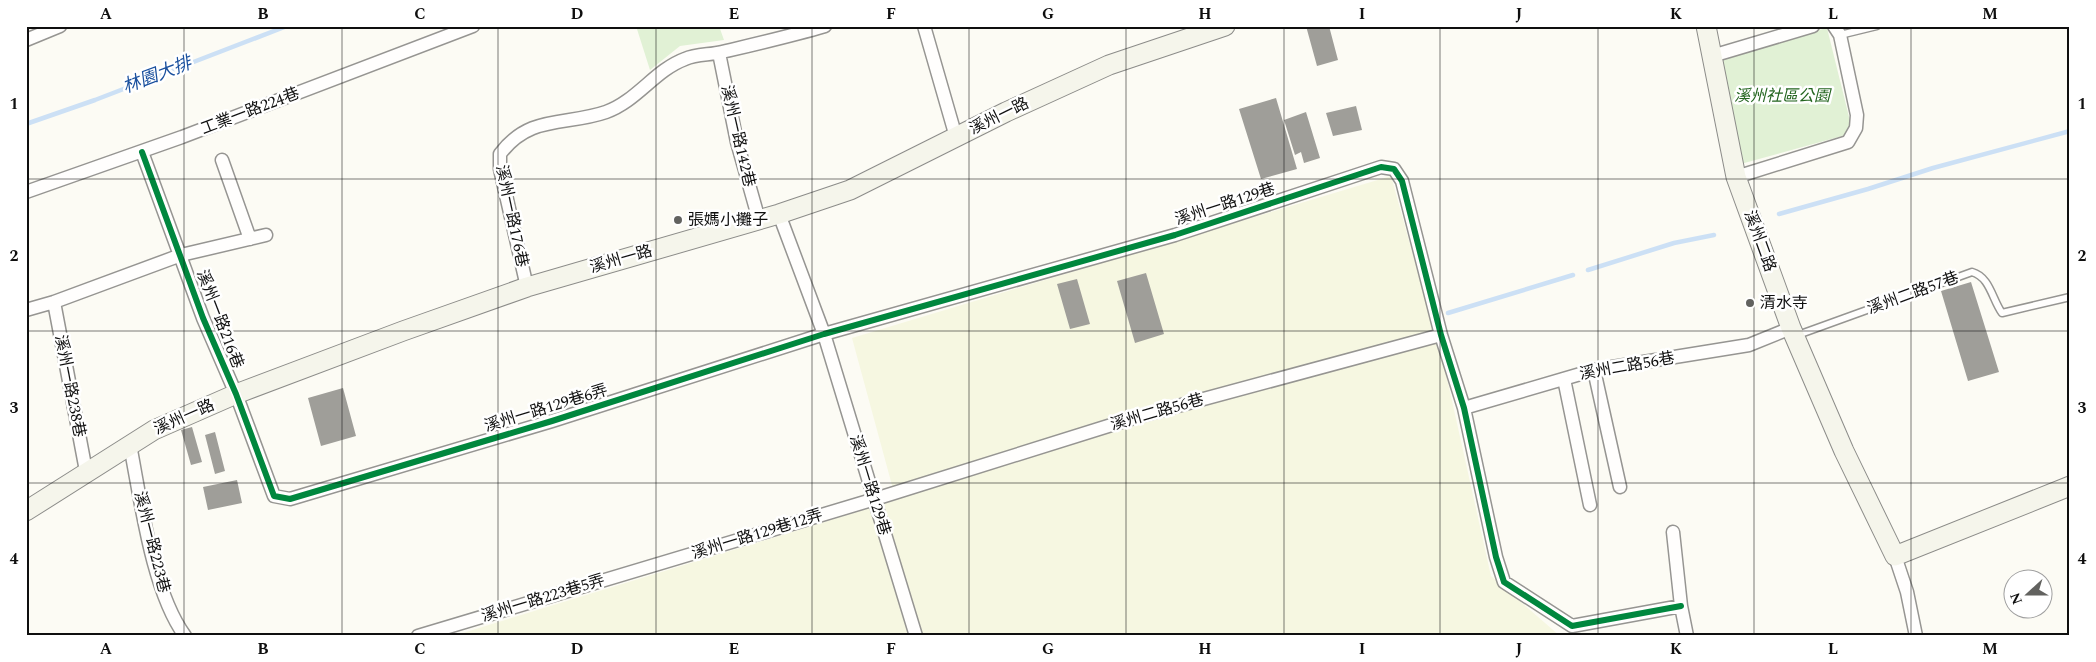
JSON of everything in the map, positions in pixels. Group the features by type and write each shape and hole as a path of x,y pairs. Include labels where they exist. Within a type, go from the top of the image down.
{"street":[{"path":"26,40 60,26"},
{"name":"工業一路224巷","path":"26,192 73,174 142,152 472,26"},
{"name":"溪州一路176巷","path":"527,287 500,169 500,154 509,142 525,131 546,123 606,112 630,99 667,69 685,59 719,53 825,26"},
{"path":"924,26 956,137"},
{"name":"溪州一路","path":"26,511 86,471 154,430 236,394 527,287 779,214 850,190 956,137 1109,65 1225,26"},
{"name":"溪州二路","path":"1706,26 1736,178 1793,332 1844,451 1895,556 1907,592 1916,636"},
{"path":"1712,56 1813,26"},
{"path":"1736,178 1848,142 1856,128 1857,114 1837,31"},
{"name":"溪州一路142巷","path":"719,53 737,142 758,220"},
{"name":"溪州一路216巷","path":"142,152 204,318 236,394 274,496"},
{"path":"222,160 250,238"},
{"name":"溪州一路129巷","path":"824,334 1174,235 1382,167 1394,170 1402,181 1441,334 1464,408 1496,557 1504,582 1572,626 1681,606"},
{"name":"溪州一路129巷","path":"779,214 824,334 916,636"},
{"path":"26,310 54,302 180,255 266,235"},
{"name":"溪州一路238巷","path":"54,302 86,471"},
{"name":"溪州二路56巷","path":"1464,408 1594,370 1749,345 1793,332"},
{"name":"溪州一路129巷6弄","path":"274,496 290,499 307,494 552,421 824,334"},
{"name":"溪州二路56巷","path":"875,499 1137,417 1441,334"},
{"path":"1594,370 1620,487"},
{"path":"1564,378 1590,505"},
{"name":"溪州一路223巷","path":"130,445 154,561 174,621 185,636"},
{"path":"1895,556 2070,486"},
{"name":"溪州一路129巷12弄","path":"639,570 875,499"},
{"path":"1673,532 1681,606 1687,636"},
{"name":"溪州一路223巷5弄","path":"418,636 639,570"}],"lane":[{"path":"1837,31 1877,26"},
{"name":"溪州二路57巷","path":"1793,332 1972,272 1980,274 1985,280 1995,304 2002,313 2070,297"}],"green space":[{"path":"636,26 719,26 724,40 680,46 650,70"},
{"name":"溪州社區公園","path":"1827,28 1853,133 1737,165 1714,57"},
{"path":"1391,176 1446,374 1491,576 1560,636 453,636 896,500 852,338"}],"building":[{"path":"1306,26 1329,26 1338,60 1317,66"},
{"path":"1276,98 1297,169 1261,179 1239,109"},
{"path":"1356,106 1362,130 1333,136 1326,113"},
{"path":"1306,112 1320,158 1304,163 1301,152 1295,155 1284,120"},
{"path":"1146,273 1164,334 1135,343 1117,281"},
{"path":"1077,279 1090,324 1070,329 1057,284"},
{"path":"1971,282 1999,372 1968,381 1941,291"},
{"path":"343,388 356,436 321,446 308,398"},
{"path":"192,427 202,462 191,465 181,430"},
{"path":"215,432 225,471 215,474 205,435"},
{"path":"237,480 242,503 208,510 203,487"}],"waterway":[{"name":"林園大排","path":"26,124 95,100 287,26"},
{"path":"1779,214 1868,189 1933,168 2070,131"},
{"path":"1588,270 1674,243 1714,235"},
{"path":"1448,313 1573,275"}],"cycle path":[{"path":"142,152 203,318 236,394 274,496 290,499 552,421 824,334 1175,235 1381,167 1394,169 1402,181 1441,335 1464,408 1496,557 1504,582 1572,626 1681,606"}],"place":[{"name":"張媽小攤子","path":"678,220"},
{"name":"清水寺","path":"1750,303"}]}
